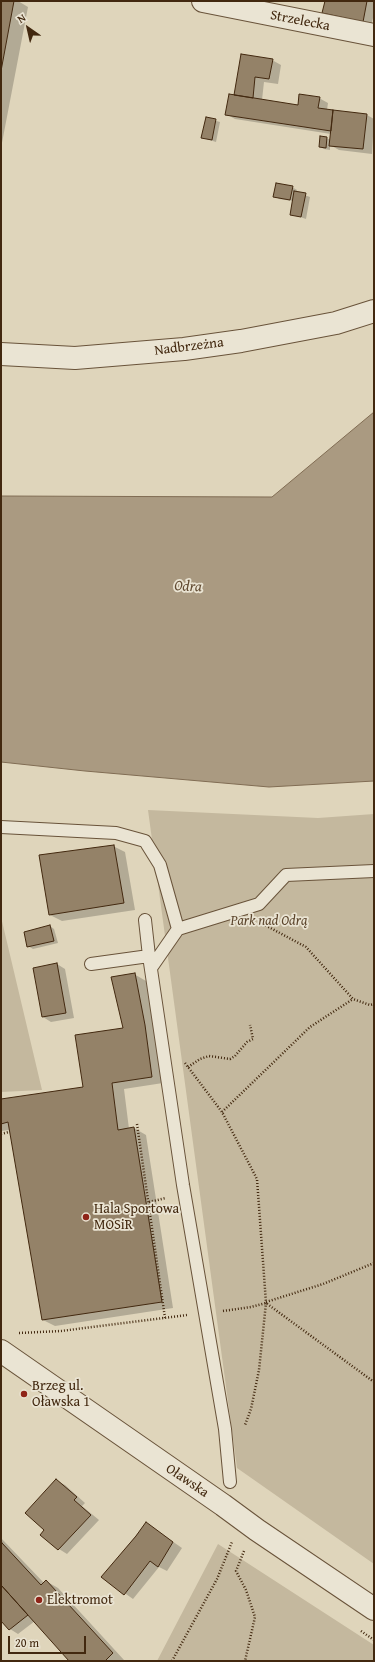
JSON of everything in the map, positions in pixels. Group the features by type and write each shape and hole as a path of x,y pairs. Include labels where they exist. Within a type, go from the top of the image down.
{"street":[{"name":"Strzelecka","path":"203,1 374,35"},
{"name":"Nadbrzeżna","path":"1,354 75,358 184,349 240,341 336,323 374,311"},
{"name":"Oławska","path":"7,1342 134,1444 374,1609"}],"lane":[{"path":"1,827 116,833 145,841 160,865 178,929"},
{"path":"151,968 178,929 259,904 286,875 374,871"},
{"path":"145,920 183,1185 225,1430 230,1482"},
{"path":"90,964 149,956"}],"path":[{"path":"240,910 306,947 353,999 370,1005 374,1004"},
{"path":"222,1112 310,1026 353,999"},
{"path":"188,1067 200,1059 209,1056 230,1059 235,1056 247,1042 253,1039 250,1025"},
{"path":"183,1061 222,1112 257,1179 266,1303 259,1370 251,1409 243,1430"},
{"path":"136,1124 166,1318"},
{"path":"1,1134 9,1132"},
{"path":"149,1202 174,1197"},
{"path":"7,1342 61,1331 251,1307 323,1284 374,1263"},
{"path":"266,1303 374,1382"},
{"path":"172,1661 217,1579 232,1543"},
{"path":"244,1551 236,1571 246,1590 255,1617 244,1661"}],"green space":[{"name":"Park nad Odrą","path":"148,810 318,818 374,814 374,1564 237,1468"},
{"path":"1,917 42,1090 1,1092"},
{"path":"218,1544 374,1645 374,1661 157,1661"}],"water":[{"name":"Odra","path":"374,412 374,781 269,787 1,762 1,496 272,497"}],"building":[{"path":"1,1 14,1 1,71"},
{"path":"325,1 367,1 363,22 322,13"},
{"path":"241,54 273,59 269,79 255,77 253,98 234,95"},
{"path":"229,94 298,105 299,94 320,97 318,108 333,110 331,131 225,115"},
{"path":"333,110 367,114 363,149 329,146"},
{"path":"206,117 216,119 212,140 201,138"},
{"path":"320,136 327,137 326,148 319,147"},
{"path":"276,183 293,186 290,200 273,197"},
{"path":"294,191 306,193 301,217 290,215"},
{"path":"114,845 124,903 49,915 39,855"},
{"path":"50,925 54,941 27,947 24,932"},
{"path":"57,963 66,1013 42,1017 33,968"},
{"name":"Hala Sportowa MOSiR","path":"135,973 145,1025 152,1077 112,1083 118,1130 134,1127 162,1302 42,1320 8,1122 1,1124 1,1099 83,1087 75,1035 123,1028 111,977"},
{"path":"56,1479 77,1497 74,1500 91,1515 58,1550 40,1535 44,1530 25,1513"},
{"path":"146,1522 173,1542 158,1567 150,1561 124,1595 101,1577"},
{"name":"Elektromot","path":"2,1543 41,1585 46,1580 113,1653 105,1661 69,1661 1,1585"},
{"path":"1,1585 28,1615 9,1630 1,1621"}],"place":[{"name":"Hala Sportowa MOSiR","path":"86,1217"},
{"name":"Brzeg ul. Oławska 1","path":"24,1394"},
{"name":"Elektromot","path":"39,1600"}]}
